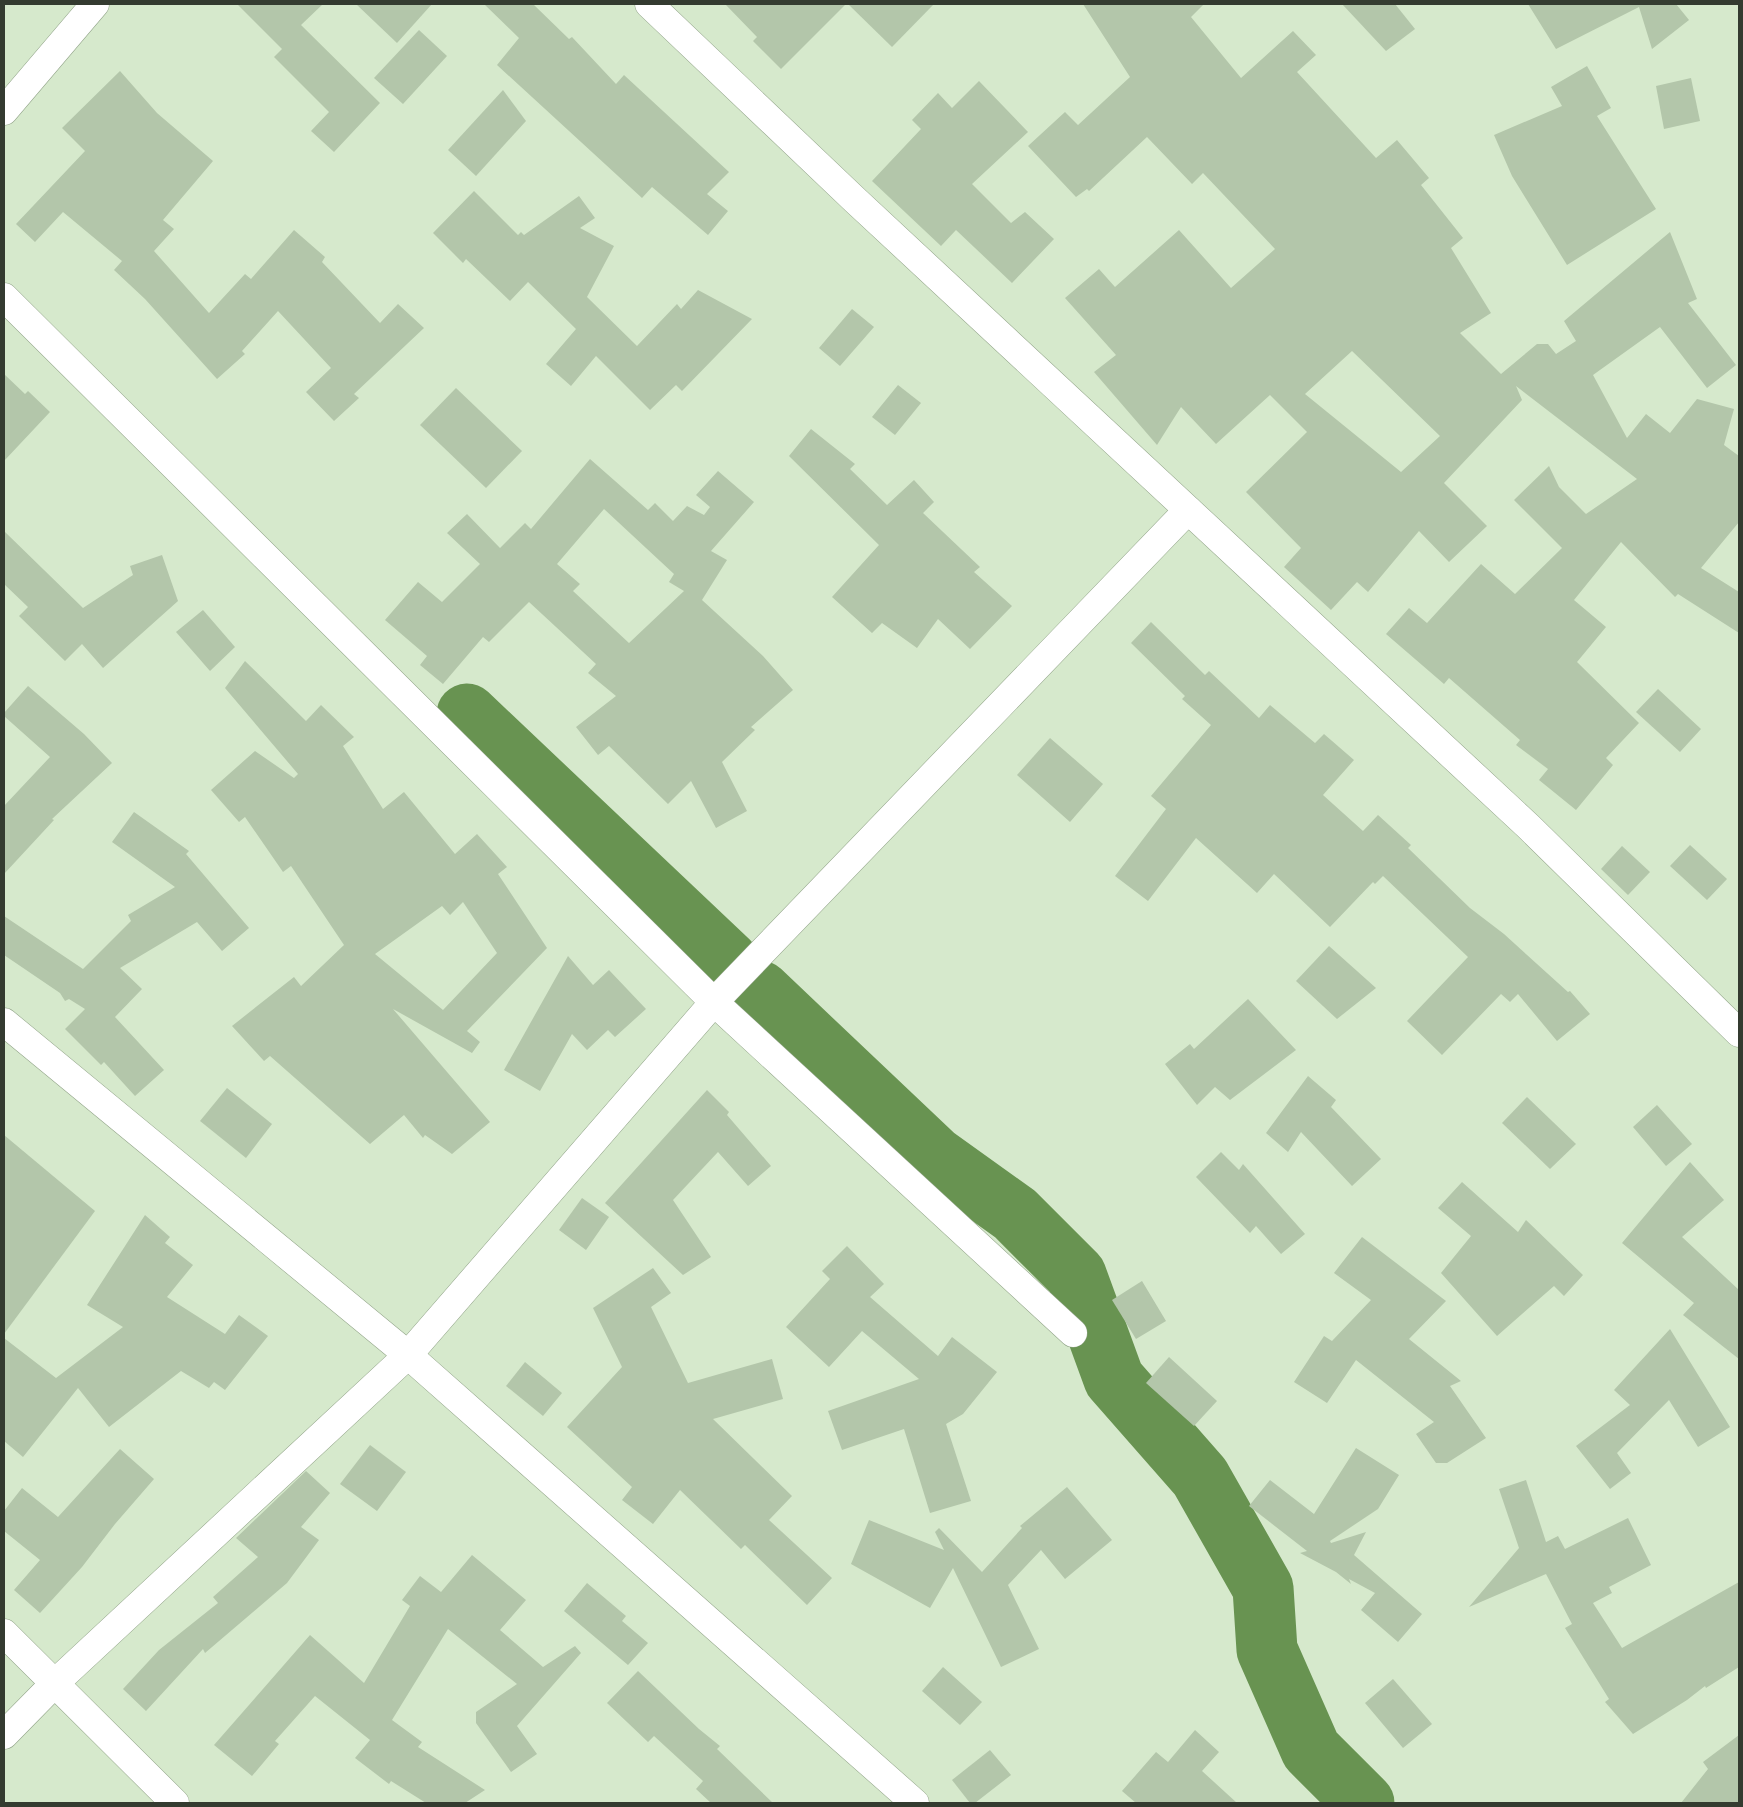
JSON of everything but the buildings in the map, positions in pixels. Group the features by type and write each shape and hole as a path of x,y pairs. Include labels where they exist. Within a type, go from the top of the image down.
{"street":[{"path":"4,111 95,4"},
{"path":"649,4 855,200 1529,827 1739,1033"},
{"path":"4,297 714,1002 1074,1334"},
{"path":"4,1735 56,1683 408,1355 714,1002 1188,510"},
{"path":"4,1022 408,1355 916,1803"},
{"path":"4,1633 175,1803"}],"waterway":[{"path":"467,714 729,962"},
{"path":"760,991 934,1156 1015,1214 1076,1275 1114,1379 1200,1477 1263,1588 1267,1650 1311,1750 1364,1803"}]}
